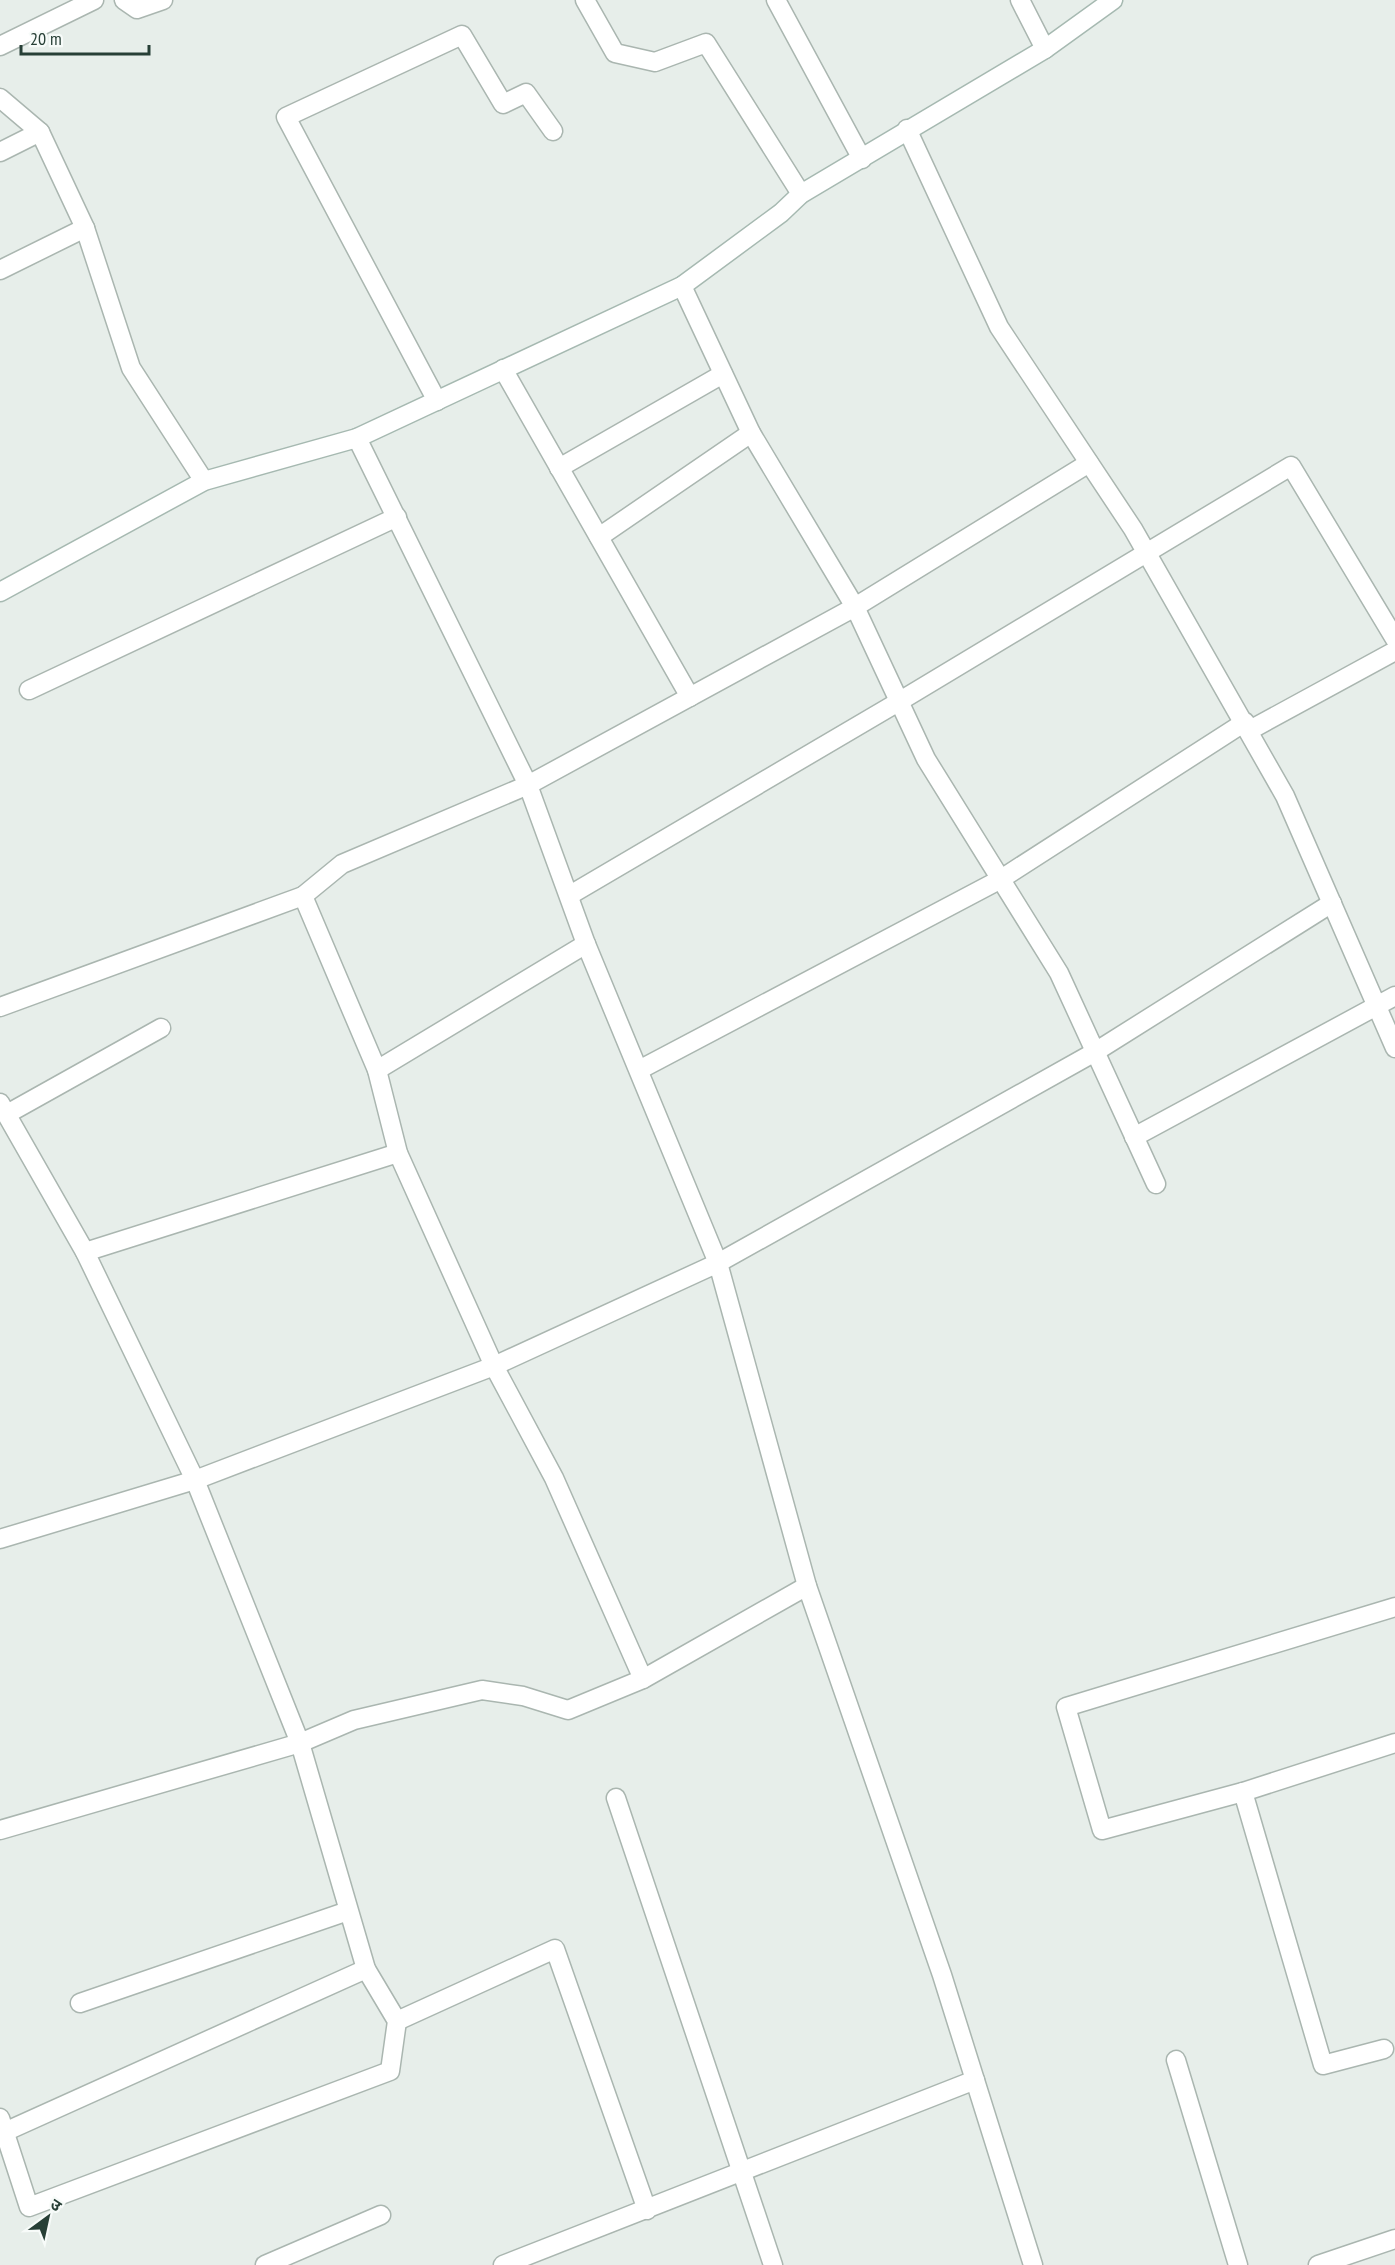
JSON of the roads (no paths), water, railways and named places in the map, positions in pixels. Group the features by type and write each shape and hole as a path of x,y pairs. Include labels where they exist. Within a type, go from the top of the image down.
{"street":[{"path":"0,46 94,0"},
{"path":"124,0 137,9 163,0"},
{"path":"585,0 615,54 655,62 706,43 801,194"},
{"path":"776,0 862,159"},
{"path":"1020,0 1045,49"},
{"path":"0,592 204,481 357,438 682,286 781,213 801,194 1045,49 1113,0"},
{"path":"437,400 286,117 462,35 503,104 526,93 553,131"},
{"path":"0,98 40,132 85,228 131,368 204,481"},
{"path":"907,129 999,327 1146,552 1285,796 1395,1048"},
{"path":"0,152 40,132"},
{"path":"0,270 85,228"},
{"path":"682,286 751,433 855,608 926,759 1059,973 1156,1184"},
{"path":"503,369 690,697"},
{"path":"559,468 723,374"},
{"path":"599,537 751,433"},
{"path":"357,438 528,786 570,895 586,944 718,1263 807,1586 942,1975 1033,2265"},
{"path":"0,1007 303,896 342,864 528,786 855,608 1089,463"},
{"path":"570,895 900,701 1291,466 1395,639"},
{"path":"29,690 397,517"},
{"path":"639,1070 1000,879 1247,726 1395,651"},
{"path":"303,896 377,1070 398,1153 494,1366 554,1478 643,1679"},
{"path":"0,1539 195,1480 494,1366 718,1263 1095,1052 1332,903"},
{"path":"377,1070 586,944"},
{"path":"1134,1137 1395,996"},
{"path":"161,1028 3,1109 85,1252 195,1480 300,1743 366,1969 397,2021 390,2071 29,2207 2,2128 366,1969"},
{"path":"85,1252 398,1153"},
{"path":"0,1830 300,1743 354,1720 482,1689 523,1696 568,1710 643,1679 807,1586"},
{"path":"1395,1607 1066,1707 1102,1830 1243,1792 1395,1743"},
{"path":"1243,1792 1323,2065 1384,2049"},
{"path":"616,1798 773,2265"},
{"path":"80,2003 348,1911"},
{"path":"397,2021 555,1949 647,2210"},
{"path":"1176,2060 1238,2265"},
{"path":"503,2265 549,2257 647,2210 975,2080"},
{"path":"265,2265 381,2215"},
{"path":"1318,2265 1395,2239"}]}
